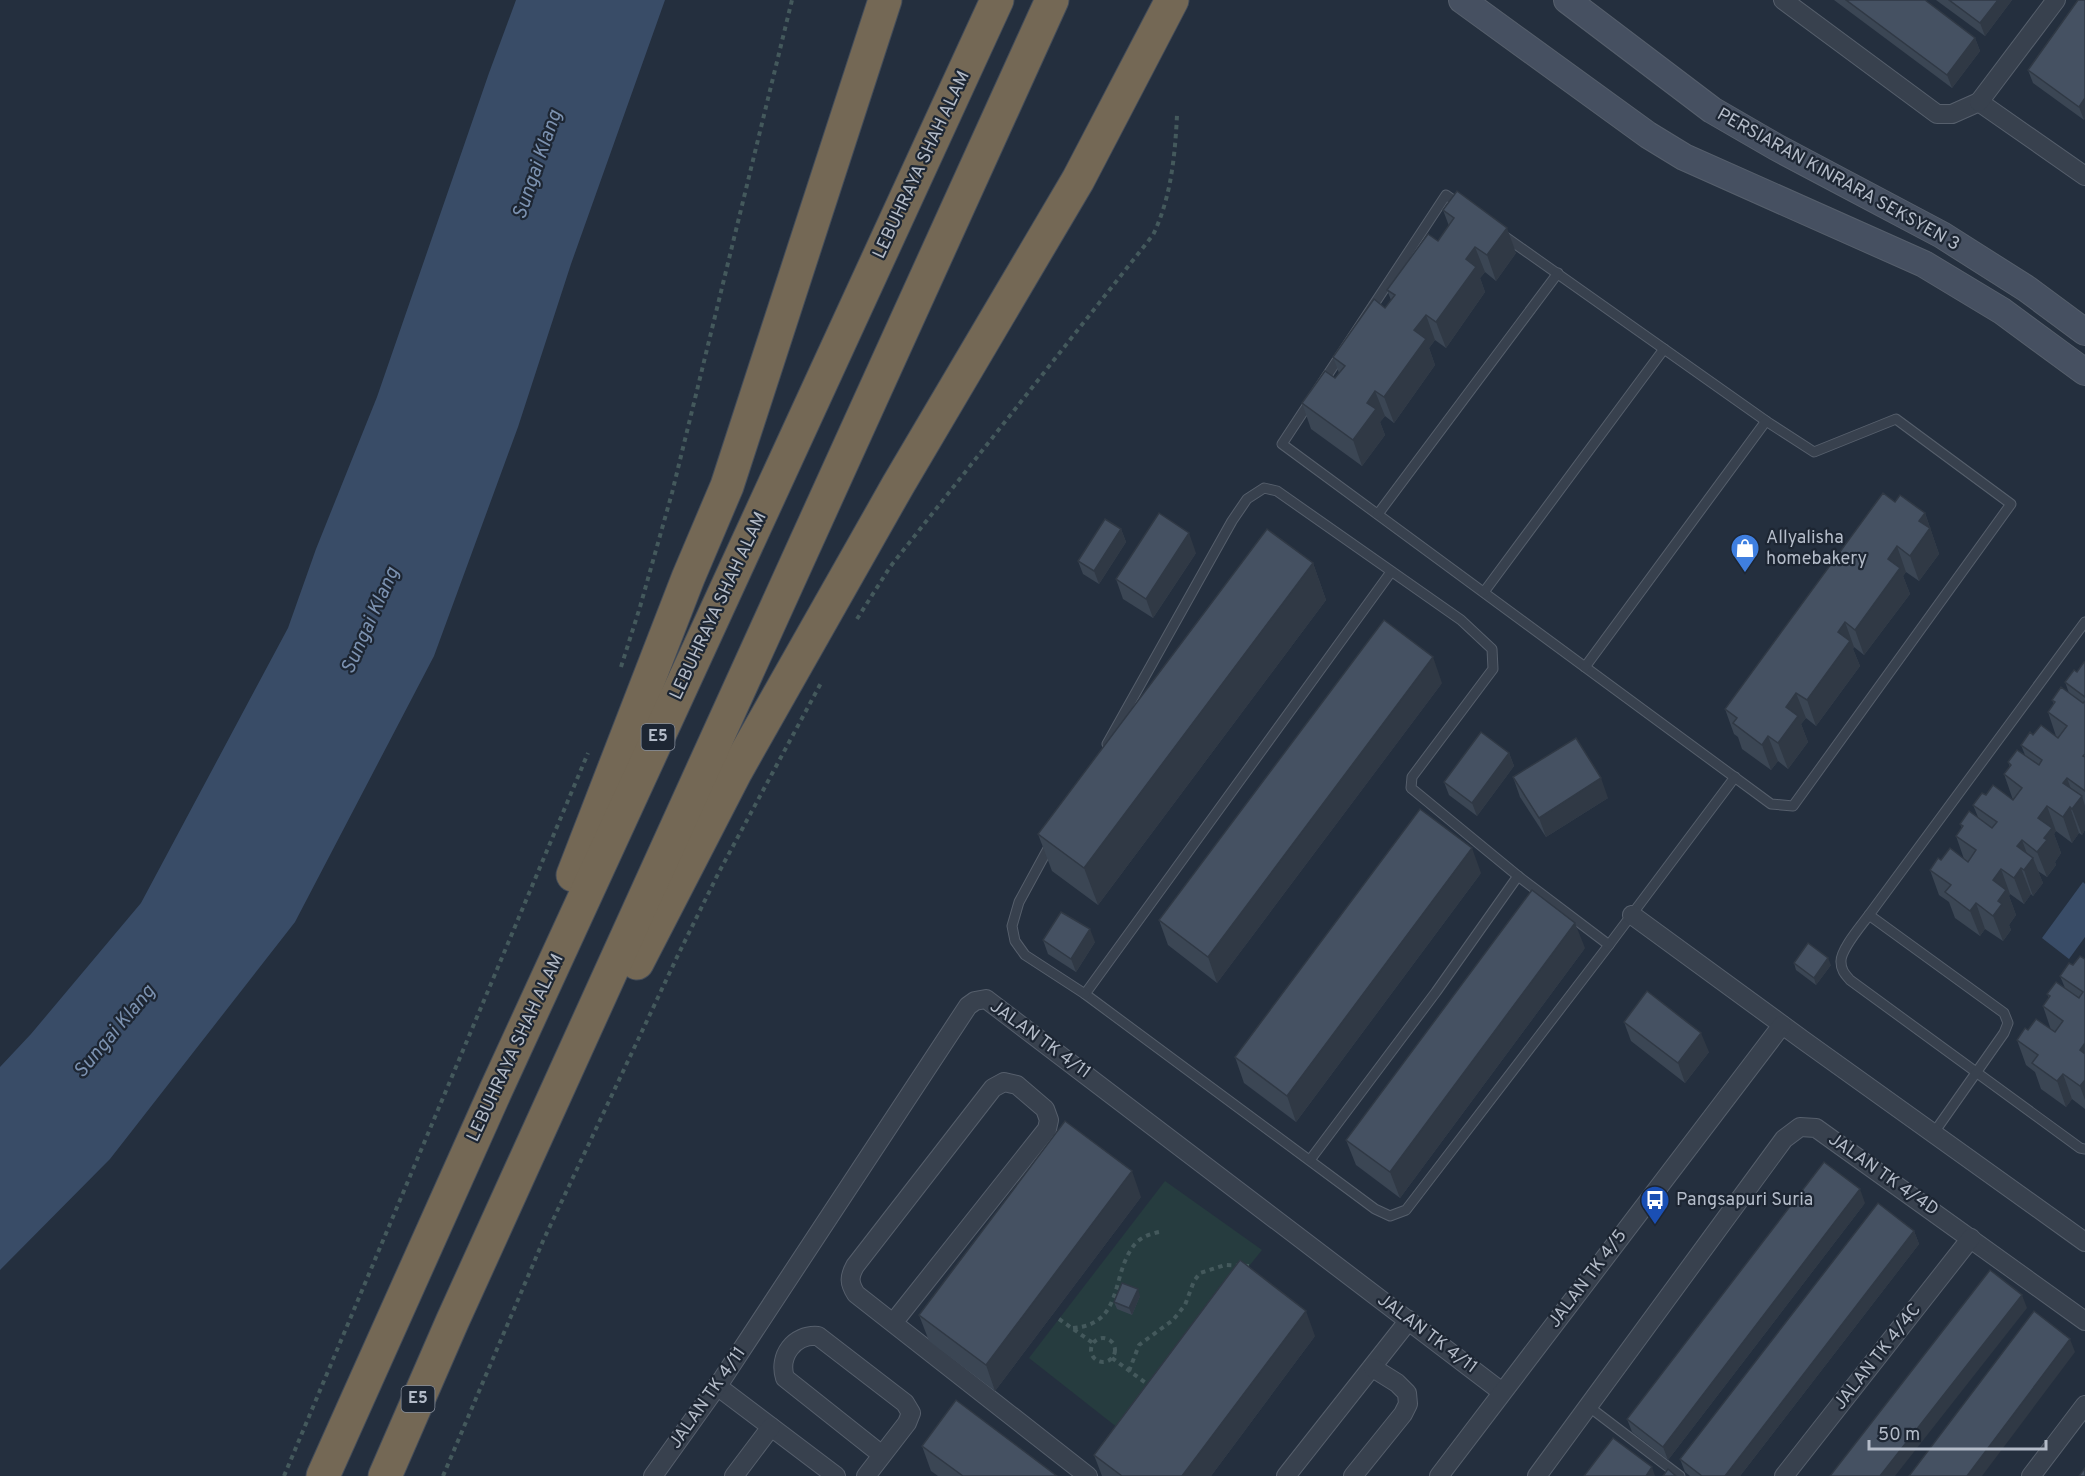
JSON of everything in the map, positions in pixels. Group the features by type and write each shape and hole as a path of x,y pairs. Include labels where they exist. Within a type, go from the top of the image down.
{"highway":[{"path":"495,1092 576,865 688,578 727,486 885,0"},
{"name":"LEBUHRAYA SHAH ALAM","path":"323,1476 495,1092 997,0"},
{"name":"E5","path":"385,1476 452,1322 1052,0"},
{"path":"452,1322 736,771 904,475 1077,180 1172,0"}],"main road":[{"name":"PERSIARAN KINRARA SEKSYEN 3","path":"1462,0 1648,135 1684,157 1924,264 2002,311 2085,372"},
{"name":"PERSIARAN KINRARA SEKSYEN 3","path":"1567,0 1712,110 1942,236 2026,289 2085,332"}],"street":[{"path":"1783,0 1937,114 1952,114 1979,102 2056,0"},
{"path":"1979,102 2085,176"},
{"path":"1632,915 2085,1242"},
{"name":"JALAN TK 4/11","path":"653,1476 717,1386 968,1006 975,1001 986,999 1502,1392"},
{"name":"JALAN TK 4/5","path":"1439,1476 1782,1025"},
{"path":"893,1323 1047,1129 1049,1120 1045,1109 1017,1085 1004,1082 993,1088 855,1266 850,1275 850,1285 856,1294 1088,1476"},
{"name":"JALAN TK 4/4D","path":"1537,1476 1784,1139 1800,1127 1816,1128 2085,1322"},
{"name":"JALAN TK 4/4C","path":"1784,1476 1971,1238"},
{"path":"1286,1476 1409,1320"},
{"path":"866,1476 907,1423 911,1413 905,1403 818,1336 806,1335 797,1340 783,1359 784,1378 882,1455"},
{"path":"1353,1476 1403,1414 1408,1404 1407,1393 1397,1383 1373,1368"},
{"path":"717,1386 836,1476"},
{"path":"2031,1476 2085,1405"},
{"path":"734,1476 771,1427"}],"lane":[{"path":"1446,195 1558,273 1664,350 1814,452 1896,419 2011,504 1793,806 1771,804 1282,444 1446,195"},
{"path":"1378,514 1558,273"},
{"path":"1484,592 1664,350"},
{"path":"1585,666 1766,421"},
{"path":"1099,758 1232,521 1247,499 1264,488 1277,491 1461,620 1492,649 1493,669 1412,777 1411,788 1518,876 1609,945"},
{"path":"1085,994 1391,572"},
{"path":"2085,622 1869,915 1844,951 1840,961 1842,971 1850,980 2085,1149"},
{"path":"1053,840 1019,902 1012,926 1015,941 1025,955 1085,994 1375,1209 1390,1216 1406,1210 1735,777"},
{"path":"1310,1160 1436,992 1518,876"},
{"path":"1869,915 2004,1013 2008,1023 2004,1033 1933,1134"},
{"path":"1588,1406 1680,1476"}],"path":[{"path":"620,669 672,493 792,0"},
{"path":"852,627 890,567 1153,235 1163,214 1176,140 1177,115"},
{"path":"443,1476 543,1240 678,955 719,872 824,677"},
{"path":"284,1476 591,744"},
{"path":"1073,1328 1085,1327 1099,1320 1114,1299 1128,1256 1136,1243 1147,1235 1160,1232"},
{"path":"1129,1371 1139,1345 1173,1320 1185,1305 1194,1281 1200,1273 1225,1265 1249,1266"},
{"path":"1059,1319 1093,1343"},
{"path":"1101,1337 1109,1340 1115,1350 1112,1358 1104,1362 1095,1360 1090,1351 1093,1343 1101,1337"},
{"path":"1112,1358 1152,1386"}],"green space":[{"path":"1165,1181 1262,1250 1118,1428 1029,1358"}],"water":[{"name":"Sungai Klang","path":"516,0 665,0 571,264 518,427 434,656 295,922 110,1159 0,1270 0,1067 31,1034 141,903 288,628 316,549 377,397"},
{"path":"2083,882 2085,884 2085,937 2069,959 2042,938"}],"building":[{"path":"1846,0 1925,0 1975,38 1947,75"},
{"path":"1949,0 1998,0 1980,23"},
{"path":"2078,0 2085,0 2085,98 2079,107 2028,70"},
{"path":"1457,191 1507,228 1487,255 1475,247 1466,259 1476,267 1436,322 1426,315 1414,330 1426,339 1384,397 1375,391 1367,403 1376,409 1353,440 1302,403 1325,371 1335,378 1345,366 1333,357 1374,299 1385,308 1395,295 1387,290 1428,234 1438,241 1454,218 1443,210"},
{"path":"1883,493 1895,502 1900,495 1925,513 1919,521 1930,528 1910,556 1897,546 1888,559 1900,568 1855,630 1845,622 1838,632 1850,641 1807,700 1796,693 1786,707 1798,716 1778,743 1768,736 1762,745 1733,723 1737,718 1725,709"},
{"path":"1159,513 1189,533 1146,599 1116,579"},
{"path":"1105,519 1121,529 1094,571 1078,561"},
{"path":"1267,529 1313,563 1084,868 1038,834"},
{"path":"1384,620 1433,657 1208,957 1159,920"},
{"path":"2084,662 2085,697 2065,682 2074,670 2077,672"},
{"path":"2061,687 2083,703 2085,701 2085,754 2083,756 2085,757 2085,791 2067,778 2063,783 2082,796 2063,817 2047,806 2038,818 2052,828 2044,838 2047,840 2037,852 2022,840 2017,846 2033,858 2024,870 2021,868 2014,878 2001,869 1993,880 2006,890 1998,901 2002,904 1993,916 1976,903 1970,911 1945,892 1951,885 1930,870 1938,858 1941,860 1950,848 1968,862 1976,850 1956,836 1963,826 1960,824 1969,811 1992,828 1997,822 1973,805 1982,793 1986,795 1993,785 2013,800 2022,788 2004,774 2011,765 2008,762 2017,750 2039,765 2042,760 2021,745 2030,732 2033,735 2041,725 2058,738 2067,726 2048,712 2055,702 2052,700"},
{"path":"1481,732 1509,753 1472,803 1444,782"},
{"path":"1576,738 1601,778 1539,818 1513,777"},
{"path":"1420,809 1472,848 1287,1096 1235,1057"},
{"path":"1532,890 1575,923 1390,1172 1346,1140"},
{"path":"1061,912 1090,929 1071,959 1043,940"},
{"path":"1808,943 1828,958 1814,978 1794,963"},
{"path":"2080,956 2085,959 2085,1043 2080,1050 2085,1054 2085,1080 2080,1086 2063,1074 2057,1081 2032,1063 2038,1055 2017,1040 2025,1028 2028,1030 2036,1019 2055,1032 2063,1021 2043,1006 2050,996 2047,994 2056,982 2079,998 2083,992 2060,976 2069,963 2073,965"},
{"path":"1647,991 1701,1033 1678,1063 1624,1022"},
{"path":"1065,1121 1132,1171 986,1365 919,1315"},
{"path":"1824,1162 1860,1189 1663,1447 1627,1419"},
{"path":"1878,1203 1914,1231 1725,1476 1702,1476 1680,1459"},
{"path":"1240,1260 1306,1311 1182,1476 1122,1476 1094,1455"},
{"path":"1990,1270 2022,1295 1880,1476 1830,1476"},
{"path":"1122,1283 1138,1289 1129,1308 1114,1302"},
{"path":"2034,1311 2070,1339 1967,1476 1909,1476"},
{"path":"956,1400 1057,1476 963,1476 922,1446"},
{"path":"1613,1438 1652,1467 1646,1476 1584,1476"},
{"path":"2085,1468 2085,1476 2079,1476"},
{"path":"1668,1469 1676,1476 1663,1476"}],"place":[{"name":"Allyalisha homebakery","path":"1745,574"},
{"name":"Pangsapuri Suria","path":"1655,1226"}]}
